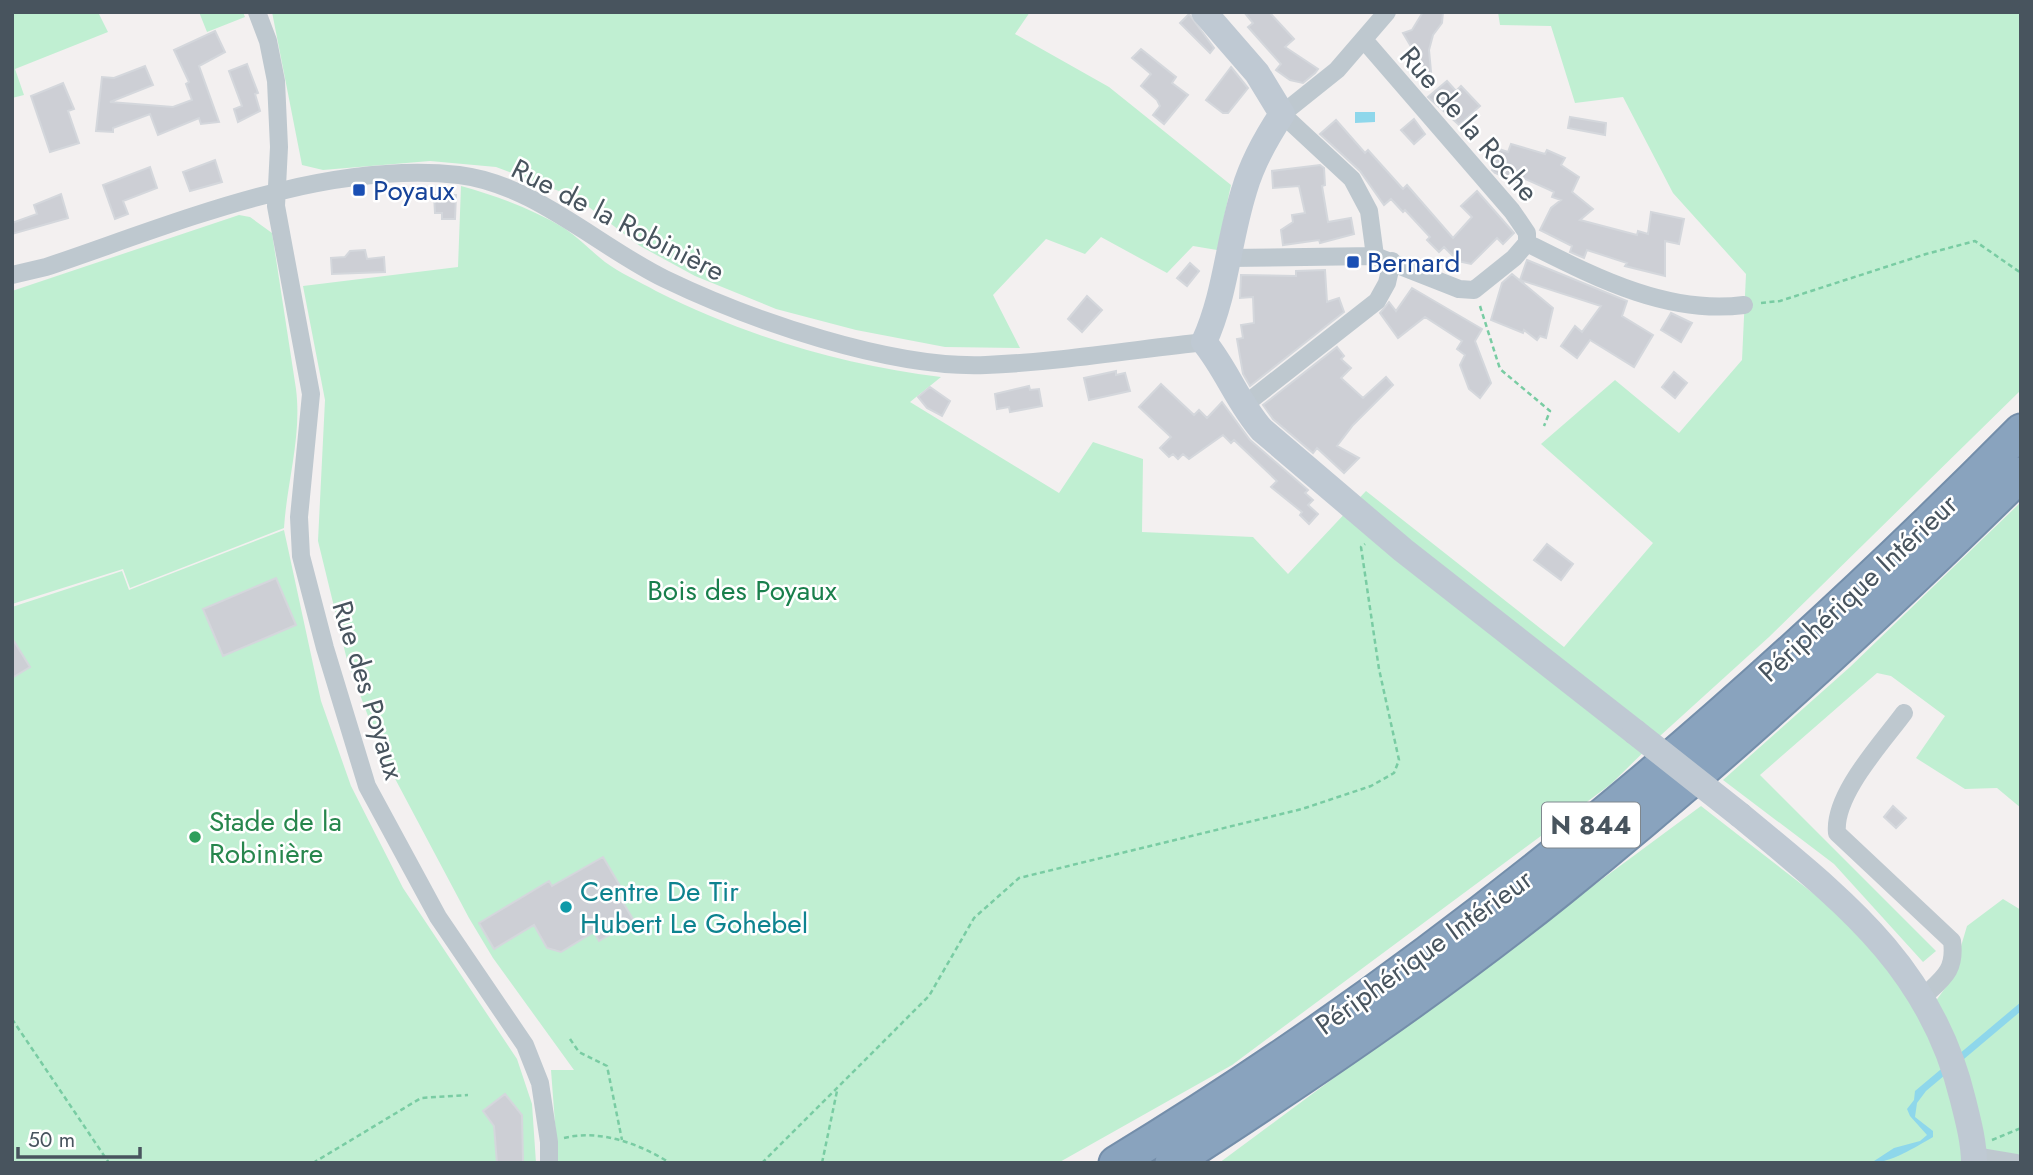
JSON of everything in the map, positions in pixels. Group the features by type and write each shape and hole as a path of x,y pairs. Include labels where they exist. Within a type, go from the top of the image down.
{"highway":[{"name":"Périphérique Intérieur","path":"1116,1163 1342,1013 1578,836 1769,673 1905,546 2021,431"},
{"name":"N 844","path":"1172,1163 1405,1006 1558,891 1763,719 1853,637 2021,474"}],"street":[{"name":"Rue des Poyaux","path":"257,12 268,41 276,81 279,137 276,192 311,394 299,517 301,556 325,648 368,786 438,917 525,1045 540,1083 549,1142 549,1163"},
{"path":"1204,12 1257,73 1282,114 1352,179 1369,211 1383,258 1387,283 1377,301 1243,406"},
{"path":"1387,12 1365,41 1337,70 1282,114 1252,167 1217,314 1204,342 1222,364 1243,406 1262,430 1379,531 1740,816 1869,926 1922,998 1954,1063 1974,1156 2016,1163"},
{"name":"Rue de la Roche","path":"1365,41 1512,211 1527,233 1527,243"},
{"name":"Rue de la Robinière","path":"12,275 46,267 276,192 346,179 413,173 464,176 490,183 562,216 663,278 719,302 841,344 898,357 986,365 1204,342"},
{"path":"1229,258 1383,258 1459,289 1474,290 1514,258 1527,243 1580,270 1652,297 1699,307 1744,304"},
{"path":"1904,713 1851,786 1836,819 1837,833 1952,941 1954,957 1948,974 1922,998"}],"path":[{"path":"1744,304 1780,302 1926,254 1975,241 2021,273"},
{"path":"1474,290 1500,369 1550,411 1544,426"},
{"path":"762,1163 929,996 974,918 1019,878 1302,809 1371,786 1394,773 1399,760 1398,747 1379,669 1361,547 1379,531"},
{"path":"12,1019 109,1163"},
{"path":"570,1039 579,1052 607,1066 621,1140"},
{"path":"822,1163 838,1089"},
{"path":"313,1163 421,1098 468,1096"},
{"path":"1974,1156 2021,1128"},
{"path":"549,1142 572,1136 621,1140 670,1163"}],"green space":[{"path":"12,12 98,12 108,32 15,69 24,95 12,98"},
{"path":"199,12 243,12 245,17 207,32"},
{"path":"272,12 1030,12 1015,34 1109,87 1231,185 1217,250 1193,246 1167,273 1101,237 1085,254 1046,239 993,295 1020,348 945,347 856,330 776,309 695,276 640,246 577,198 496,167 430,161 323,170 302,165"},
{"name":"Bois des Poyaux","path":"1498,12 2021,12 2021,390 1769,637 1611,784 1232,1065 1058,1163 558,1163 551,1070 574,1070 493,958 469,918 383,756 347,660 318,541 325,400 303,286 458,267 461,186 514,204 552,221 617,270 724,322 831,356 941,377 910,402 1059,493 1093,442 1143,459 1142,532 1253,537 1288,574 1366,491 1564,647 1653,543 1541,444 1615,380 1679,433 1742,360 1746,274 1673,193 1623,97 1575,103 1551,26 1500,25"},
{"path":"239,215 250,217 272,233 296,389 296,441 284,528 130,588 123,569 12,604 12,291"},
{"path":"2021,502 2021,808 1997,788 1965,789 1916,758 1945,716 1891,676 1877,673 1760,775 1936,951 1923,962 1834,864 1723,780 1850,667"},
{"name":"Stade de la Robinière","path":"284,530 321,701 351,786 403,888 517,1059 532,1104 536,1163 12,1163 12,607 122,571 129,590"},
{"path":"1701,806 1863,932 1922,1020 1951,980 1967,926 2003,899 2021,910 2021,1163 1219,1163"}],"water":[{"path":"1355,112 1375,112 1375,122 1355,123"},
{"path":"2021,1002 2021,1011 1926,1091 1917,1103 1915,1117 1933,1131 1933,1137 1911,1150 1871,1163 1894,1148 1920,1141 1927,1135 1907,1109 1914,1100 1915,1091"}],"building":[{"path":"1244,12 1269,12 1294,39 1285,47 1318,69 1315,73 1303,83 1290,80 1276,70 1281,64 1248,27 1253,23"},
{"path":"1423,12 1443,12 1442,23 1433,35 1429,50 1432,82 1403,33 1412,30"},
{"path":"1189,14 1214,48 1210,53 1180,23"},
{"path":"215,31 225,52 199,66 219,122 201,124 199,118 158,135 150,114 113,128 113,132 96,131 102,77 114,78 145,66 153,85 110,102 173,107 192,100 186,84 189,82 174,50"},
{"path":"1141,49 1176,77 1172,83 1188,95 1164,124 1153,115 1160,106 1157,100 1141,86 1151,74 1132,58"},
{"path":"247,64 258,93 255,94 260,111 238,122 234,109 242,106 229,71"},
{"path":"1231,67 1248,88 1228,113 1223,113 1206,100"},
{"path":"1447,81 1456,91 1461,86 1480,106 1459,125 1428,97"},
{"path":"63,83 74,109 68,111 79,143 50,152 31,96"},
{"path":"1570,117 1606,123 1605,135 1568,128"},
{"path":"1414,119 1425,134 1414,144 1401,130"},
{"path":"1336,120 1365,153 1368,150 1403,189 1407,185 1453,238 1472,217 1461,206 1477,191 1514,233 1503,244 1497,238 1471,264 1458,261 1444,247 1439,252 1427,240 1430,237 1405,210 1403,212 1391,199 1384,205 1360,171 1320,134"},
{"path":"1511,144 1545,154 1547,150 1565,158 1561,165 1579,177 1572,192 1593,209 1580,220 1637,235 1638,231 1648,234 1651,212 1684,219 1679,244 1665,241 1665,276 1625,266 1627,263 1587,250 1584,258 1570,252 1572,246 1540,230 1551,208 1561,200 1552,197 1554,192 1521,177 1519,183 1492,170 1499,149 1508,152"},
{"path":"215,160 222,182 190,191 183,172"},
{"path":"1320,165 1324,168 1325,185 1322,186 1328,222 1351,218 1354,234 1320,243 1319,240 1283,245 1281,230 1293,222 1292,215 1305,213 1299,186 1273,188 1272,171"},
{"path":"150,167 157,188 123,201 128,214 115,219 103,185"},
{"path":"61,194 68,218 12,234 12,223 37,214 34,205"},
{"path":"434,195 456,195 455,219 442,219 442,213 435,213"},
{"path":"365,250 367,259 384,257 385,272 332,274 331,258 345,257 350,251"},
{"path":"1527,260 1627,301 1622,316 1653,335 1634,367 1590,340 1577,358 1561,346 1575,326 1582,332 1601,306 1520,280"},
{"path":"1190,263 1199,271 1187,286 1177,278"},
{"path":"1325,270 1327,302 1339,298 1344,312 1250,386 1243,374 1237,339 1243,338 1241,325 1254,323 1253,297 1240,298 1241,275 1296,276 1296,271"},
{"path":"1512,274 1553,308 1546,338 1540,336 1537,340 1524,330 1523,333 1491,320 1502,283"},
{"path":"1412,288 1482,329 1475,341 1491,383 1480,398 1469,389 1460,365 1465,355 1457,349 1462,341 1425,317 1398,338 1380,313 1389,302 1396,311"},
{"path":"1087,296 1102,310 1082,332 1068,319"},
{"path":"1671,313 1692,323 1681,342 1661,330"},
{"path":"1337,347 1344,356 1341,359 1351,368 1341,378 1363,398 1386,377 1393,385 1353,425 1337,446 1359,458 1344,473 1317,448 1313,453 1273,419 1263,405"},
{"path":"1116,371 1116,375 1125,373 1130,391 1089,400 1084,378"},
{"path":"1674,372 1687,383 1675,398 1662,387"},
{"path":"1161,384 1194,415 1199,410 1207,418 1222,402 1250,440 1308,490 1305,493 1313,500 1308,505 1318,514 1309,524 1300,515 1302,512 1271,487 1277,481 1234,440 1231,443 1223,435 1189,459 1183,454 1178,459 1173,454 1169,457 1160,448 1171,437 1139,407"},
{"path":"1029,386 1030,390 1039,389 1042,406 1010,412 1009,407 997,409 995,394"},
{"path":"930,387 950,401 942,416 927,408 918,397"},
{"path":"1547,544 1573,564 1561,580 1534,560"},
{"path":"276,578 296,625 223,656 203,609"},
{"path":"12,638 30,667 12,678"},
{"path":"1893,806 1906,818 1896,828 1884,817"},
{"name":"Centre De Tir Hubert Le Gohebel","path":"603,857 623,891 618,894 634,921 599,941 594,932 561,952 547,948 534,925 494,949 479,923 549,881 552,886"},
{"path":"505,1094 522,1115 523,1163 497,1163 494,1126 483,1111"}],"place":[{"name":"Poyaux","path":"359,190"},
{"name":"Bernard","path":"1353,262"},
{"name":"Stade de la Robinière","path":"195,837"},
{"name":"Centre De Tir Hubert Le Gohebel","path":"566,907"}]}
